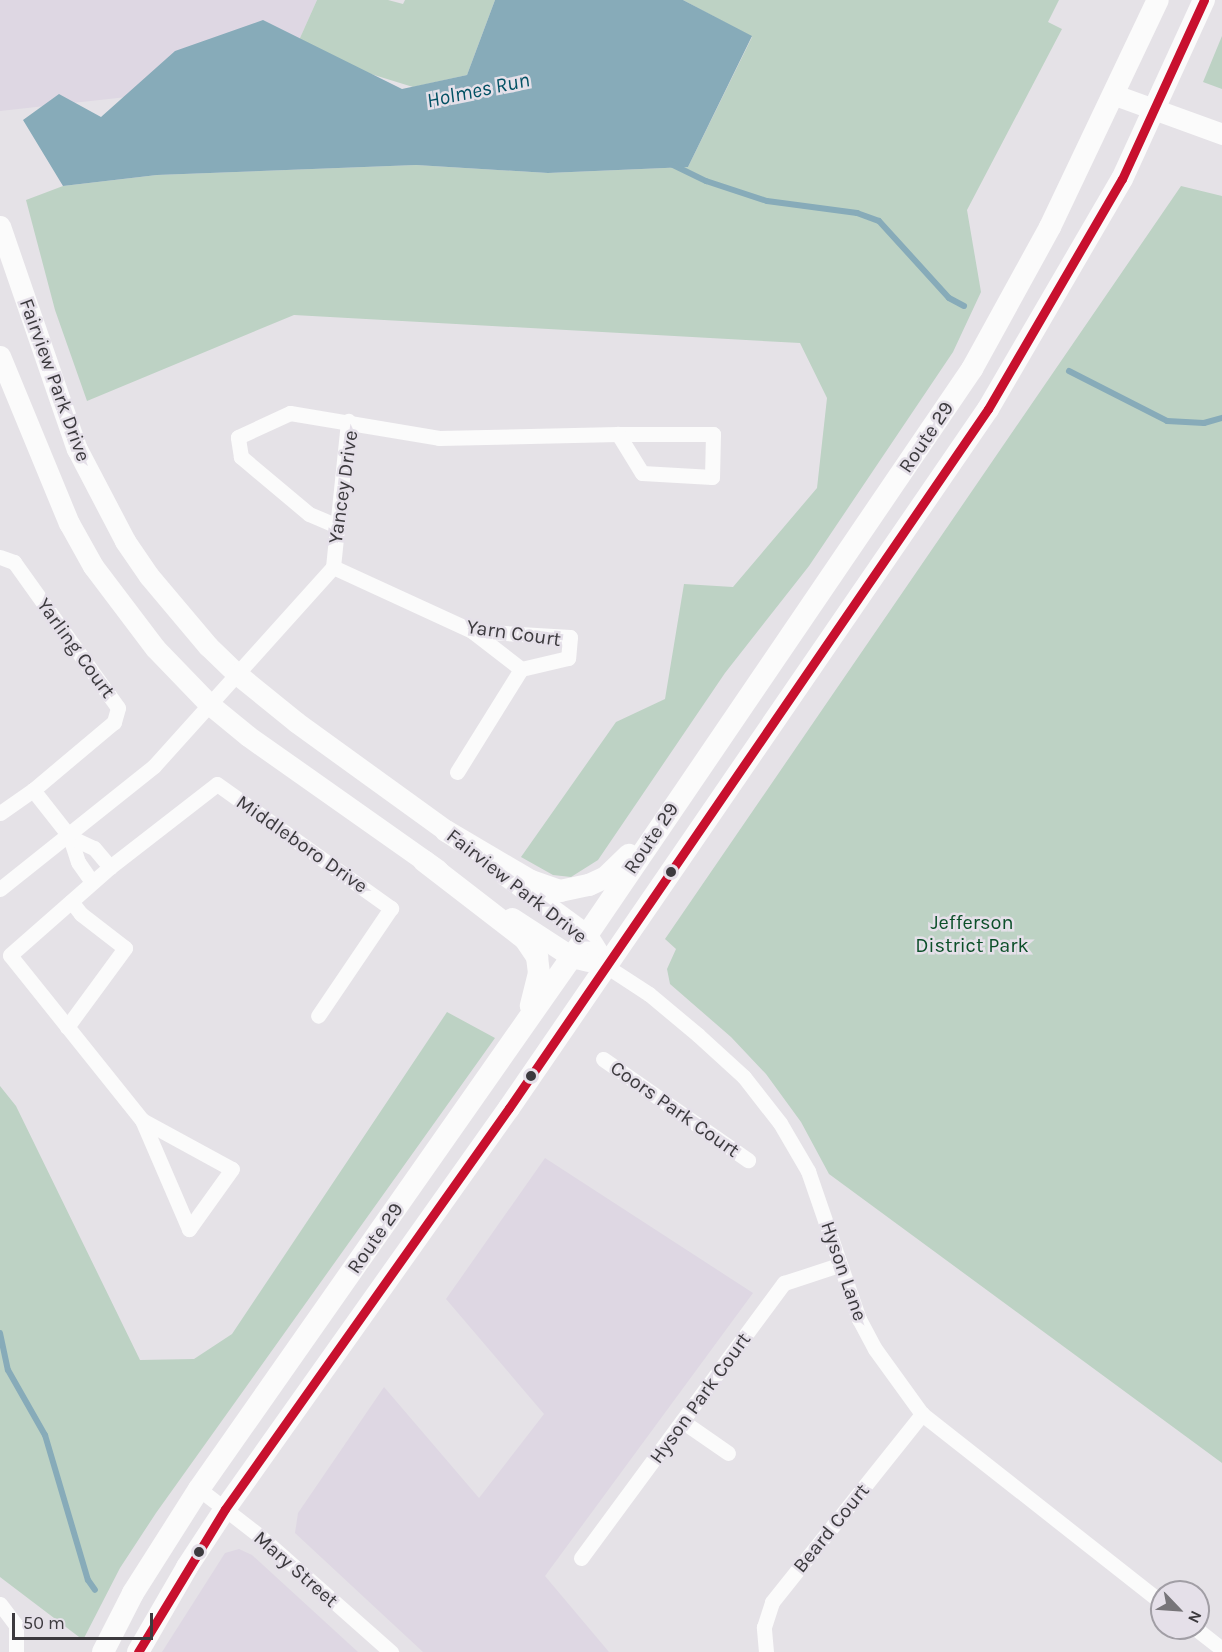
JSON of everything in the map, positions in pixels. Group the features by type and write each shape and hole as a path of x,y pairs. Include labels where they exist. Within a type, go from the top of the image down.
{"main road":[{"name":"Route 29","path":"104,1652 133,1593 199,1489 572,957 668,811 972,369 1016,295 1115,95 1158,0"},
{"name":"Route 29","path":"138,1652 225,1509 606,966 988,409 1080,256 1156,110 1204,0"},
{"path":"1115,95 1222,134"},
{"name":"Fairview Park Drive","path":"0,226 77,448 103,502 149,576 184,620 237,674 296,722 587,935 606,966"},
{"name":"Fairview Park Drive","path":"0,356 46,475 93,566 155,648 209,704 291,768 424,861 572,957 606,966"},
{"path":"446,831 531,881 560,891 574,890 606,877 668,811"},
{"path":"424,861 525,939 537,957 538,988 519,1032"}],"street":[{"path":"335,525 309,514 241,457 238,437 291,413 348,422"},
{"name":"Yancey Drive","path":"0,889 70,837 154,766 333,567 335,525 348,422 438,438 618,434 713,434 712,477 642,473 618,434"},
{"name":"Yarling Court","path":"0,558 14,562 118,708 114,722 33,789 0,813"},
{"name":"Yarn Court","path":"333,567 472,631 570,637 568,658 522,669"},
{"path":"457,772 522,669 472,631"},
{"name":"Middleboro Drive","path":"110,867 217,784 382,901 391,908 318,1016"},
{"path":"33,789 70,837 78,862 92,882"},
{"path":"70,837 94,848 110,867 9,955 141,1120 189,1229 232,1169 141,1120"},
{"path":"67,1027 125,948 81,914 71,901"},
{"name":"Hyson Lane","path":"606,966 649,994 728,1063 780,1123 808,1171 839,1265 875,1349 922,1414 1150,1594"},
{"name":"Coors Park Court","path":"603,1059 748,1160"},
{"name":"Hyson Park Court","path":"581,1558 784,1283 839,1265"},
{"name":"Beard Court","path":"766,1652 764,1627 772,1602 922,1414"},
{"path":"682,1421 728,1453"},
{"name":"Mary Street","path":"199,1489 391,1652"},
{"path":"0,1604 16,1625 16,1652"},
{"path":"1210,1640 1222,1649"}],"shaded area":[{"path":"0,0 317,0 300,38 300,78 0,111"},
{"path":"545,1158 753,1293 545,1576 609,1652 423,1652 295,1533 298,1513 384,1387 479,1498 544,1414 446,1299"},
{"path":"239,1549 252,1555 358,1652 162,1652 225,1553"}],"green space":[{"path":"317,0 388,0 403,4 405,0 495,0 467,75 413,87 361,71 300,78 300,38"},
{"path":"683,0 1059,0 1048,22 1062,29 967,210 981,292 953,352 809,566 725,673 598,860 571,877 553,875 521,857 616,722 665,699 684,584 733,587 817,488 827,398 800,343 294,315 87,401 55,310 26,200 63,186 157,175 416,165 548,173 688,167 752,37"},
{"path":"1222,36 1222,89 1203,82"},
{"name":"Jefferson District Park","path":"1181,186 1222,196 1222,1463 829,1174 801,1122 766,1074 731,1037 670,984 667,969 676,949 665,939"},
{"path":"447,1012 495,1038 156,1513 120,1568 83,1640 0,1577 0,1086 16,1106 140,1360 194,1359 232,1334"}],"water":[{"path":"495,0 683,0 752,36 688,167 548,173 416,165 157,175 63,186 23,120 59,94 101,117 175,51 263,20 402,89 467,75"}],"waterway":[{"name":"Holmes Run","path":"671,164 706,181 767,201 857,213 879,221 949,298 964,306"},
{"name":"Holmes Run","path":"1069,371 1167,421 1204,423 1222,418"},
{"path":"0,1333 8,1370 45,1435 88,1580 95,1590"}],"transit line":[{"path":"138,1652 225,1509 509,1108 988,409 1122,179 1204,0"}]}
